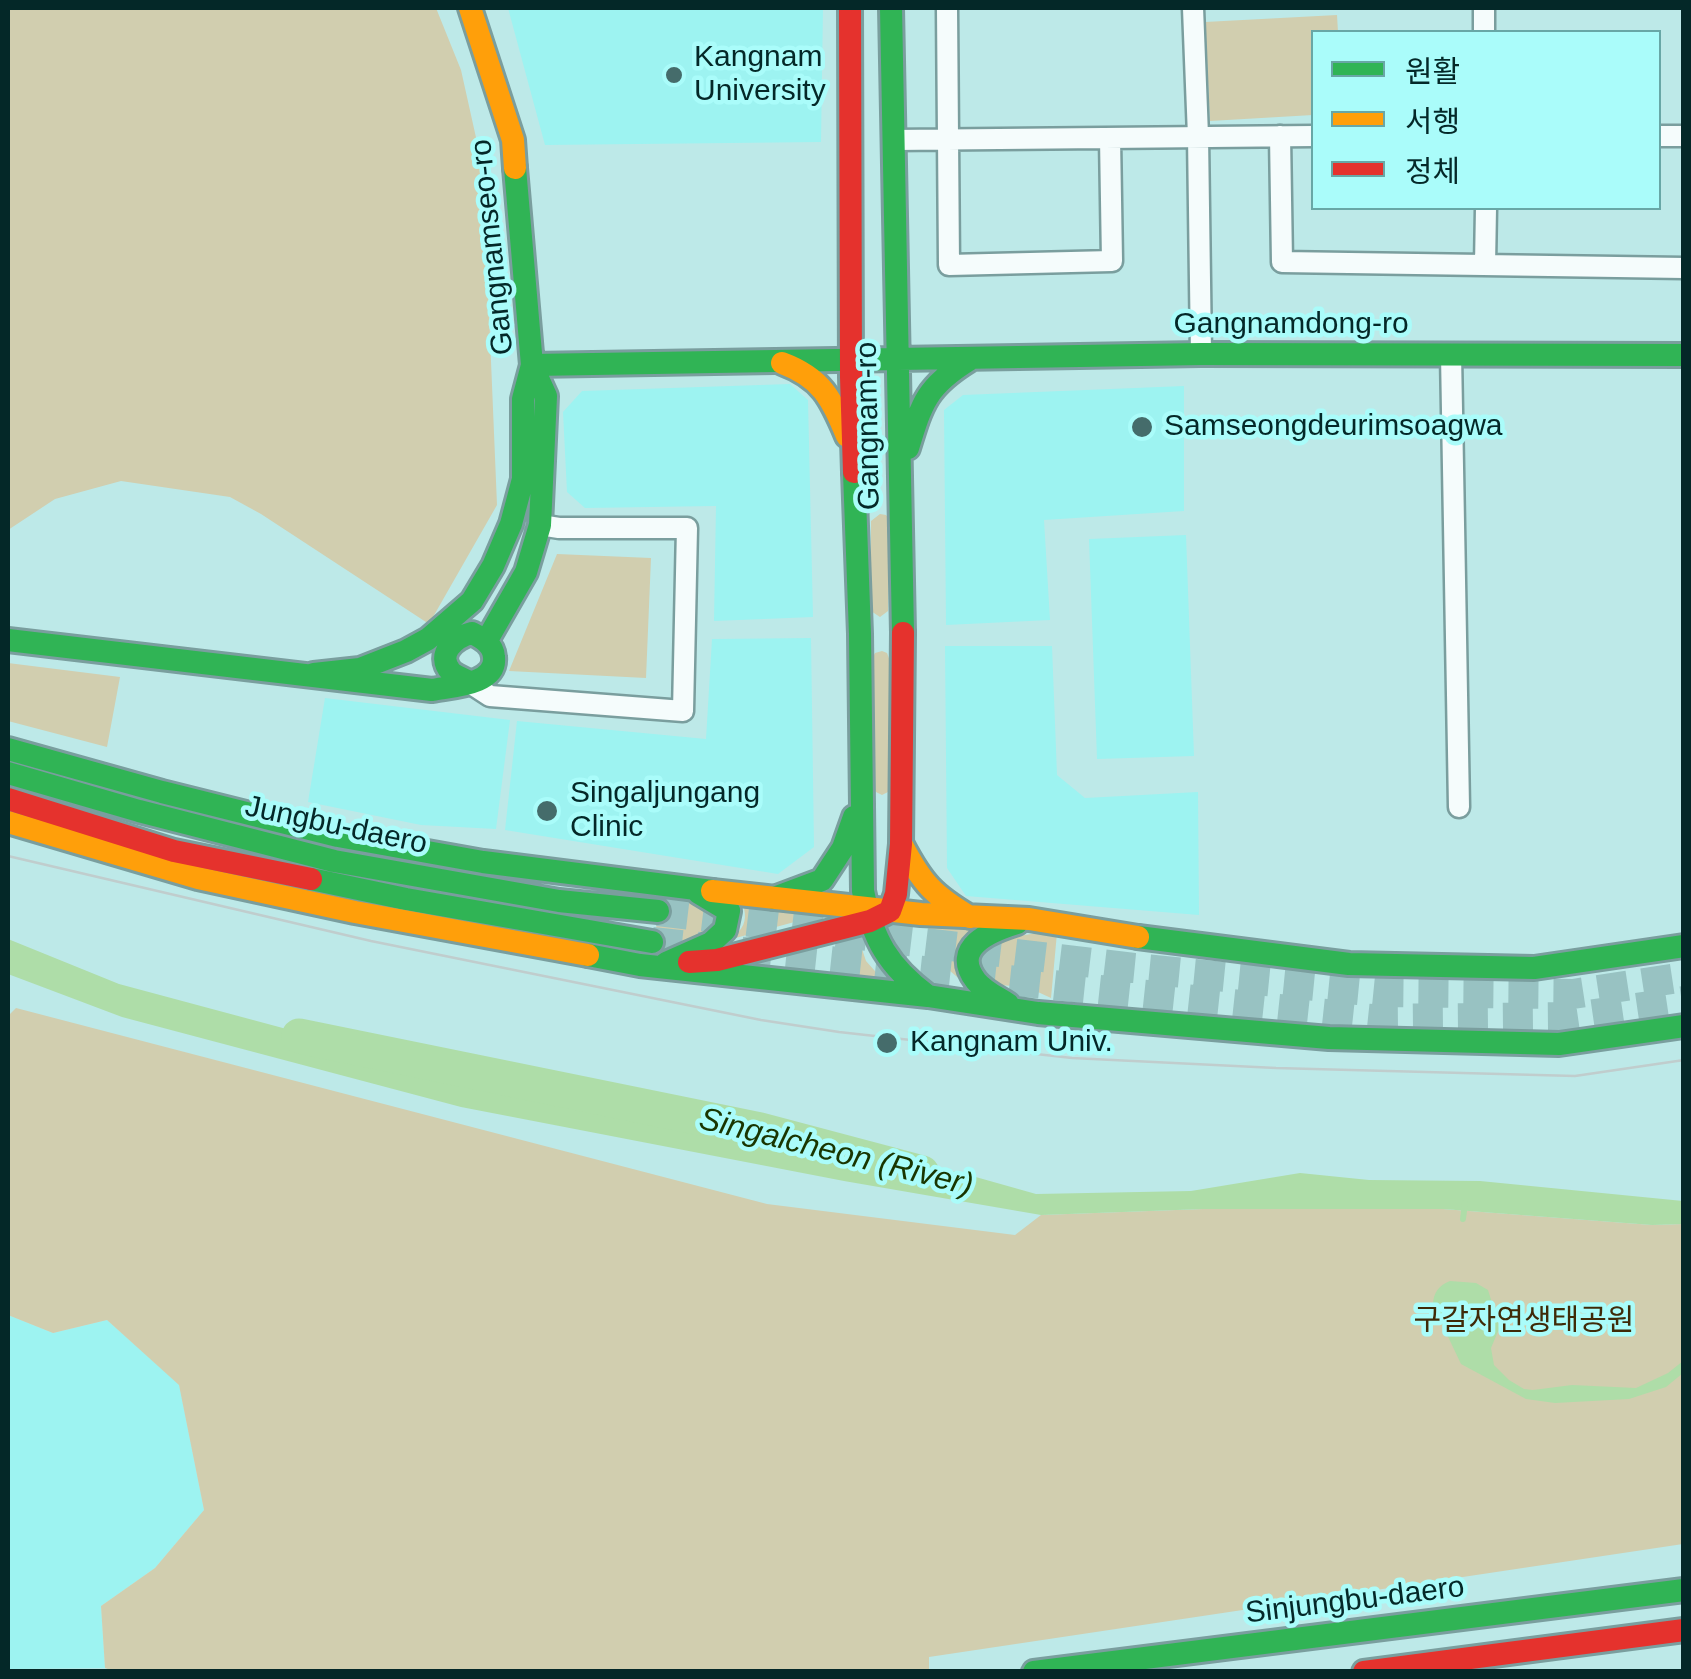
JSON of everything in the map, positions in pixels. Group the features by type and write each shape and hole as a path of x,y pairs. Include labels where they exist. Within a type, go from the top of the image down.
{"main road":[{"name":"Gangnamseo-ro","path":"470,8 514,140 532,364 898,359"},
{"name":"Gangnam-ro","path":"850,8 851,358 862,844 875,913"},
{"name":"Gangnam-ro","path":"875,913 896,894 901,844 903,634 891,8"},
{"name":"Gangnamdong-ro","path":"898,359 1200,354 1684,356"},
{"path":"900,473 924,398 942,376 970,359"},
{"path":"776,361 818,382 853,448"},
{"path":"360,668 397,670 423,660 457,638 474,622 503,575 521,525 523,399 532,364"},
{"path":"487,640 526,572 540,525 546,396 532,364"},
{"path":"314,674 382,662 428,639 472,601 505,538 523,478"},
{"path":"8,640 432,690 483,677 489,672 494,655 487,640 472,632 457,638 445,659 452,674 467,681"},
{"path":"8,749 338,836 483,862 875,913 1029,920 1172,943 1349,964 1534,968 1684,946"},
{"name":"Jungbu-daero","path":"8,773 334,861 560,901 658,911"},
{"path":"774,898 822,880 842,848 861,796"},
{"name":"Jungbu-daero","path":"8,799 174,851 406,899 652,942"},
{"path":"8,822 198,878 640,966 928,996 1015,1009 1329,1038 1558,1044 1684,1026"},
{"path":"862,844 901,844 920,881 934,896 970,918"},
{"path":"666,963 711,943 725,930 728,911 692,889"},
{"path":"640,966 718,960 875,913"},
{"path":"875,913 884,956 928,996"},
{"path":"1015,1009 975,980 968,956 972,944 986,934 1029,920"},
{"name":"Sinjungbu-daero","path":"1034,1672 1684,1587"},
{"path":"1364,1672 1684,1630"}],"street":[{"path":"947,8 949,265 1112,262 1110,138"},
{"path":"1193,8 1200,354"},
{"path":"1280,136 1282,262 1684,268"},
{"path":"894,140 1311,136"},
{"path":"1485,265 1486,210"},
{"path":"1451,354 1459,806"},
{"path":"467,681 490,696 683,711 687,528 540,525"},
{"path":"489,672 492,682 514,698"}],"shaded area":[{"name":"Kangnam University","path":"508,8 823,8 821,142 545,145"},
{"path":"790,384 808,400 813,617 714,621 716,506 585,508 567,492 563,412 582,391"},
{"path":"1184,386 1184,511 1044,520 1050,620 946,625 944,410 963,395"},
{"path":"1186,535 1194,756 1097,759 1089,539"},
{"path":"811,638 814,847 778,874 505,830 517,721 706,739 712,639"},
{"path":"945,646 1052,646 1057,775 1085,798 1198,792 1199,915 966,896 947,868"},
{"path":"325,698 510,720 496,829 421,825 308,802"},
{"path":"8,939 119,984 562,1103 846,1157 958,1172 1036,1194 1191,1191 1300,1173 1369,1180 1480,1181 1683,1201 1683,1224 1443,1209 1203,1209 1041,1215 461,1107 122,1017 8,974"},
{"path":"1450,1281 1476,1283 1488,1290 1499,1329 1491,1348 1494,1365 1524,1389 1572,1385 1636,1388 1683,1361 1683,1373 1666,1387 1629,1399 1555,1403 1526,1399 1461,1364 1433,1305 1437,1290"},
{"path":"8,1315 53,1333 107,1320 179,1384 204,1510 155,1568 101,1606 105,1668 8,1669"}],"green space":[{"path":"8,8 436,8 461,70 483,169 497,505 429,624 230,497 121,481 55,499 8,530"},
{"path":"1337,15 1338,30 1311,30 1311,115 1210,121 1205,22"},
{"path":"880,514 890,520 888,611 880,617 871,611 871,521"},
{"path":"557,554 651,558 646,678 509,671"},
{"path":"882,651 890,661 888,792 882,795 872,787 871,661 875,653"},
{"path":"8,663 120,677 107,747 8,721"},
{"path":"660,890 703,903 713,914 699,938 654,950"},
{"path":"744,908 810,908 809,918 732,939 743,925"},
{"path":"929,922 988,927 964,983 927,951"},
{"path":"1057,933 1051,998 1027,987 999,985 984,968 983,955 998,939"},
{"path":"859,940 866,961 883,980 832,973 836,944"},
{"name":"구갈자연생태공원","path":"16,1008 767,1204 1015,1235 1041,1215 1203,1209 1443,1209 1683,1224 1683,1544 929,1657 929,1671 113,1671 105,1668 101,1606 155,1568 204,1510 179,1385 107,1320 53,1333 8,1315 8,1016"}],"waterway":[{"name":"Singalcheon (River)","path":"299,1036 760,1130 922,1173"},
{"path":"1463,1219 1465,1203"}],"tunnel":[{"path":"658,911 1134,968 1377,992 1573,994 1684,977"},
{"path":"652,942 1372,1019 1575,1017 1684,1001"}],"tram line":[{"path":"8,856 371,941 761,1020 839,1032 1072,1058 1276,1068 1575,1076 1684,1060"}],"traffic: fast":[{"path":"891,8 903,633"},
{"path":"314,674 360,669 428,639 472,601 511,524 523,479 523,399 532,365 515,168"},
{"path":"532,365 1201,354 1684,355"},
{"path":"908,448 928,397 944,378 969,360"},
{"path":"487,640 526,572 540,525 546,396 532,365"},
{"path":"854,472 863,891 884,951 902,974 928,996"},
{"path":"8,640 432,690 481,679 493,666 492,648 472,633 454,642 445,659 451,672 467,681"},
{"path":"8,749 338,836 483,862 712,891"},
{"path":"8,773 334,861 559,901 658,911"},
{"path":"774,898 822,880 843,848 854,817"},
{"path":"311,879 652,942"},
{"path":"666,963 711,943 725,930 729,911 699,893"},
{"path":"1008,1004 976,981 968,959 977,942 1017,923"},
{"path":"1138,937 1349,964 1534,968 1684,946"},
{"path":"588,955 640,965 928,996 1038,1013 1329,1038 1559,1044 1684,1026"},
{"path":"1034,1672 1684,1590"}],"traffic: slow":[{"path":"470,8 513,140 515,168"},
{"path":"782,363 807,375 824,391 847,436"},
{"path":"8,822 198,878 588,955"},
{"path":"902,845 930,887 970,917"},
{"path":"712,891 921,914 1029,919 1138,937"}],"traffic: jam":[{"path":"850,8 854,472"},
{"path":"689,962 717,960 870,921 890,911 896,894 901,844 903,633"},
{"path":"8,799 174,851 311,879"},
{"path":"1364,1672 1684,1630"}],"place":[{"name":"Kangnam University","path":"674,75"},
{"name":"Samseongdeurimsoagwa","path":"1142,427"},
{"name":"Singaljungang Clinic","path":"547,811"},
{"name":"Kangnam Univ.","path":"887,1043"}]}
